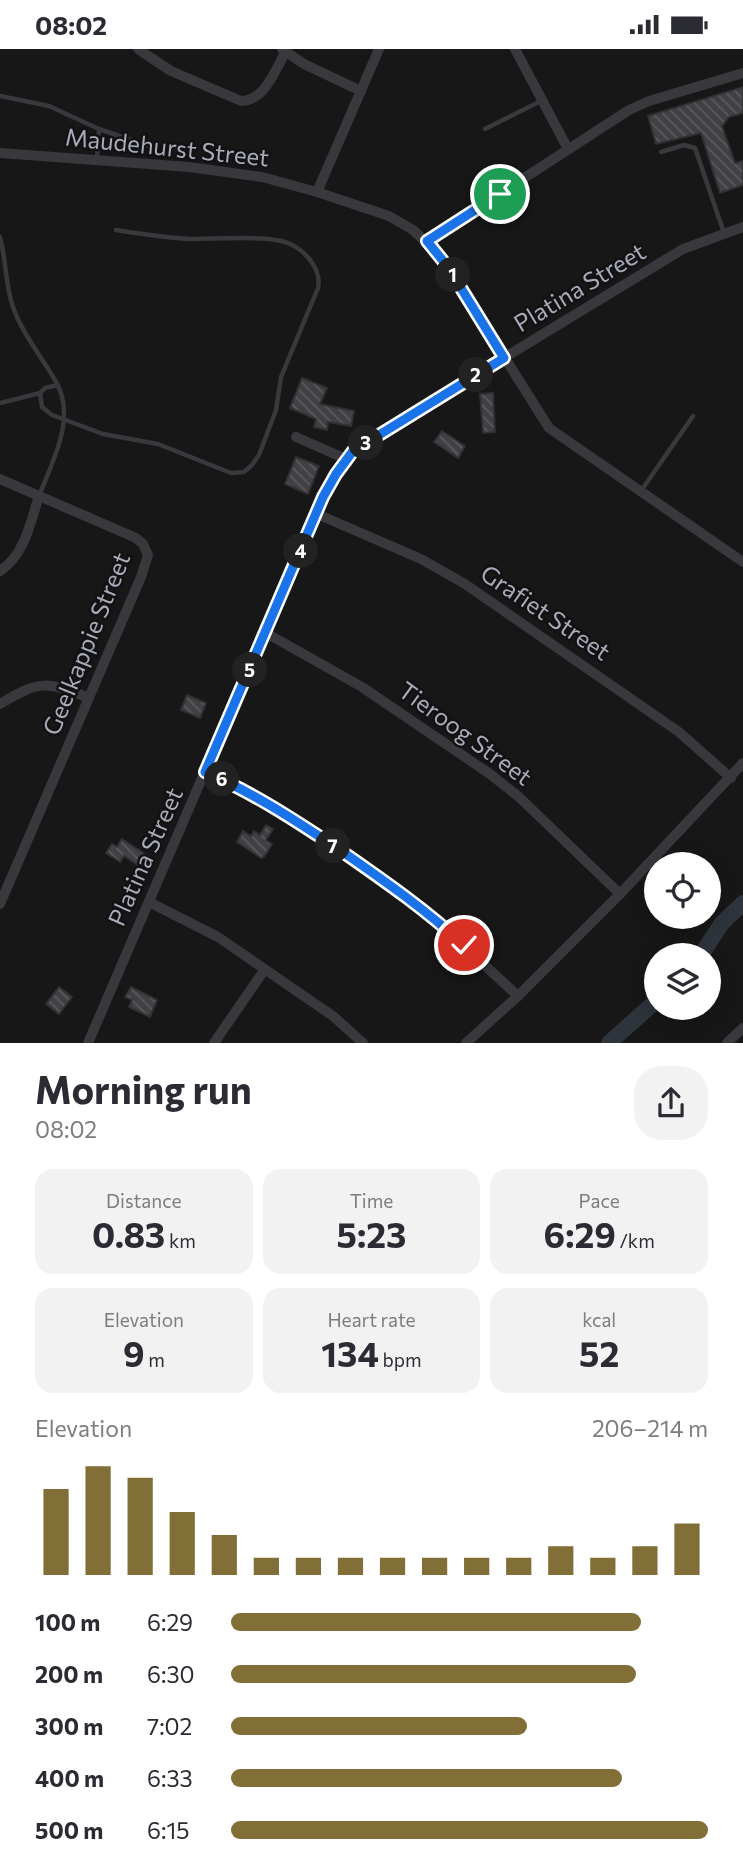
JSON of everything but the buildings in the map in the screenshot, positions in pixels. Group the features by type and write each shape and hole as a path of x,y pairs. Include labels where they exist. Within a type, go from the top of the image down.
{"street":[{"path":"138,49 179,75 219,93 246,101 259,96 283,51 361,91"},
{"path":"317,192 379,49"},
{"path":"515,49 568,149"},
{"path":"427,241 638,105 743,73"},
{"name":"Maudehurst Street","path":"0,153 230,172 317,192 389,216 427,241 448,267 549,428 743,562"},
{"name":"Platina Street","path":"88,1042 323,497 346,459 353,451 390,427 683,249 743,226"},
{"path":"296,437 346,459"},
{"name":"Geelkappie Street","path":"0,479 136,538 143,544 148,555 141,577 0,904"},
{"path":"0,571 15,559 20,551 39,496"},
{"name":"Grafiet Street","path":"317,514 421,559 465,584 673,727 731,778"},
{"name":"Tieroog Street","path":"266,633 355,683 490,774 519,797 620,894"},
{"path":"0,704 29,688 43,685 58,686 89,698"},
{"path":"466,1042 518,996 620,894 743,763"},
{"path":"205,772 266,801 419,905 518,996"},
{"path":"149,902 205,929 333,1016 363,1042"},
{"path":"214,1042 265,969"}],"lane":[{"path":"0,96 48,106 154,148"},
{"path":"485,129 542,101"},
{"path":"97,159 99,128"},
{"path":"661,152 684,145 695,148 724,233"},
{"path":"40,393 44,410 52,415 103,434 158,444 231,473 244,472 259,456 276,410 283,373 318,288 319,273 316,266 287,242 189,239 116,230"},
{"path":"0,237 7,287 16,317 58,385 64,407 61,436 39,496"},
{"path":"0,403 40,393 45,388 58,385"},
{"path":"640,492 693,416"}],"waterway":[{"path":"709,943 722,923 743,903"},
{"path":"609,1043 644,1012"}],"route":[{"path":"464,945 419,905 295,820 255,795 205,772 323,497 346,459 353,451 390,427 504,358 448,267 427,241 500,194"}]}
